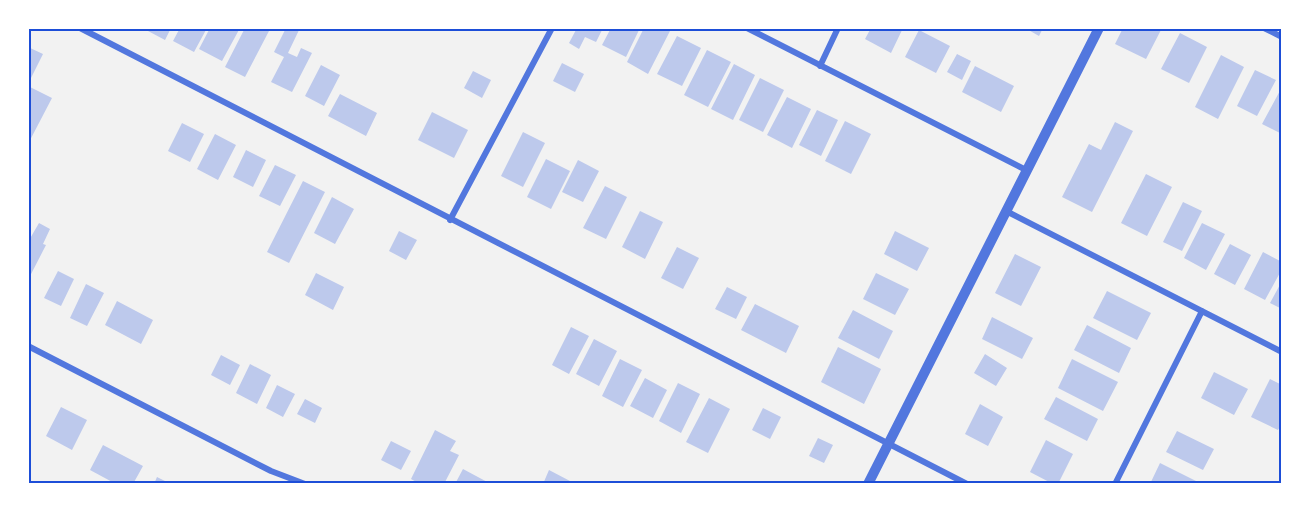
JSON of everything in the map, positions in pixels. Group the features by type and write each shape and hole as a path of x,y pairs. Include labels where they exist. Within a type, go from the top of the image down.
{"street":[{"path":"80,28 450,220 967,483"},
{"path":"450,220 552,28"},
{"path":"747,28 1026,170"},
{"path":"820,66 838,28"},
{"path":"868,483 1099,28"},
{"path":"1264,28 1281,37"},
{"path":"1006,211 1281,352"},
{"path":"1115,483 1202,310"},
{"path":"28,346 271,471 305,483"}],"building":[{"path":"149,28 171,28 165,40 148,31"},
{"path":"180,28 207,28 194,52 173,41"},
{"path":"210,28 240,28 222,61 199,49"},
{"path":"245,28 265,28 269,31 245,77 225,67"},
{"path":"286,28 300,28 288,53 297,57 301,48 312,53 292,92 271,82 284,57 274,52"},
{"path":"577,28 603,28 596,42 585,37 579,49 569,43"},
{"path":"611,28 640,28 626,57 602,45"},
{"path":"644,28 665,28 670,31 648,74 627,62"},
{"path":"871,28 903,28 891,53 865,39"},
{"path":"1025,28 1043,28 1039,36"},
{"path":"1123,28 1162,28 1146,59 1115,44"},
{"path":"919,30 950,46 936,73 905,57"},
{"path":"1180,33 1207,47 1189,83 1161,69"},
{"path":"677,36 701,48 682,86 657,74"},
{"path":"28,47 43,54 28,84"},
{"path":"707,50 731,62 708,107 684,95"},
{"path":"957,54 971,61 962,80 947,72"},
{"path":"1221,55 1244,67 1218,119 1195,107"},
{"path":"562,63 584,74 575,92 553,81"},
{"path":"734,64 755,75 733,120 711,109"},
{"path":"321,65 340,75 324,106 305,96"},
{"path":"975,66 1014,86 1001,112 962,92"},
{"path":"1255,70 1276,80 1257,116 1237,106"},
{"path":"473,71 491,80 482,98 464,88"},
{"path":"760,78 784,90 763,132 739,120"},
{"path":"28,86 52,98 28,144"},
{"path":"1282,87 1282,134 1262,124"},
{"path":"340,94 377,113 366,136 328,116"},
{"path":"787,97 811,109 792,148 767,135"},
{"path":"817,110 838,120 821,156 799,145"},
{"path":"432,112 468,130 454,158 418,140"},
{"path":"845,121 871,134 851,174 825,161"},
{"path":"1115,122 1133,131 1092,212 1062,197 1089,144 1101,150"},
{"path":"182,123 204,134 190,162 168,151"},
{"path":"523,132 545,143 523,187 501,176"},
{"path":"215,134 236,145 218,180 197,169"},
{"path":"246,150 266,160 253,187 233,177"},
{"path":"546,159 570,171 551,209 527,197"},
{"path":"578,160 599,171 583,202 562,192"},
{"path":"275,165 296,175 280,206 259,196"},
{"path":"1146,174 1172,187 1147,236 1121,223"},
{"path":"303,181 325,192 289,263 267,252"},
{"path":"605,186 627,197 606,239 583,228"},
{"path":"332,197 354,209 335,244 314,233"},
{"path":"1183,202 1202,211 1182,251 1163,242"},
{"path":"640,211 663,222 645,259 622,247"},
{"path":"39,223 50,229 43,244 46,245 28,280 28,242"},
{"path":"1202,223 1225,234 1206,270 1184,258"},
{"path":"399,231 417,240 406,260 389,251"},
{"path":"895,231 929,248 917,271 884,254"},
{"path":"1230,244 1251,255 1235,285 1214,274"},
{"path":"677,247 699,258 683,289 661,278"},
{"path":"1263,252 1282,262 1282,269 1265,300 1244,289"},
{"path":"1015,254 1041,267 1021,306 995,293"},
{"path":"58,271 74,279 61,306 44,298"},
{"path":"316,273 344,287 333,310 305,295"},
{"path":"876,273 909,289 895,315 863,299"},
{"path":"1282,281 1282,309 1270,303"},
{"path":"86,284 104,293 87,326 70,318"},
{"path":"727,287 747,297 736,319 715,309"},
{"path":"1107,291 1151,313 1137,340 1093,318"},
{"path":"117,301 153,320 141,344 105,325"},
{"path":"755,304 799,326 786,353 741,330"},
{"path":"853,310 893,331 879,359 838,338"},
{"path":"992,317 1033,338 1022,359 982,339"},
{"path":"1087,325 1131,348 1119,373 1074,350"},
{"path":"571,327 589,336 569,374 552,365"},
{"path":"594,339 617,351 599,386 576,374"},
{"path":"838,347 881,369 864,404 821,382"},
{"path":"985,354 1007,368 996,386 974,373"},
{"path":"221,355 240,365 230,385 211,375"},
{"path":"620,359 642,370 623,407 602,396"},
{"path":"1072,359 1118,382 1103,411 1058,388"},
{"path":"250,364 271,375 257,404 236,393"},
{"path":"1214,372 1248,389 1234,415 1201,398"},
{"path":"645,378 667,390 653,418 630,406"},
{"path":"1270,379 1282,385 1282,423 1278,430 1251,417"},
{"path":"678,383 700,394 681,433 659,421"},
{"path":"277,385 295,394 283,417 266,408"},
{"path":"1056,397 1098,419 1087,441 1044,419"},
{"path":"709,398 730,409 708,453 686,442"},
{"path":"305,399 322,408 315,423 297,414"},
{"path":"980,404 1003,417 988,446 965,434"},
{"path":"61,407 87,420 72,450 46,436"},
{"path":"763,408 781,417 770,439 752,430"},
{"path":"435,430 456,441 450,451 459,455 444,484 420,484 411,479"},
{"path":"1177,431 1214,449 1203,470 1166,452"},
{"path":"818,438 833,445 824,463 809,456"},
{"path":"1046,440 1073,454 1058,484 1053,484 1030,472"},
{"path":"391,441 411,451 401,470 381,460"},
{"path":"103,445 143,466 133,484 116,484 90,470"},
{"path":"1160,463 1202,484 1150,484"},
{"path":"463,469 491,484 455,484"},
{"path":"549,470 570,481 568,484 543,484"},
{"path":"157,477 171,484 154,484"}]}
